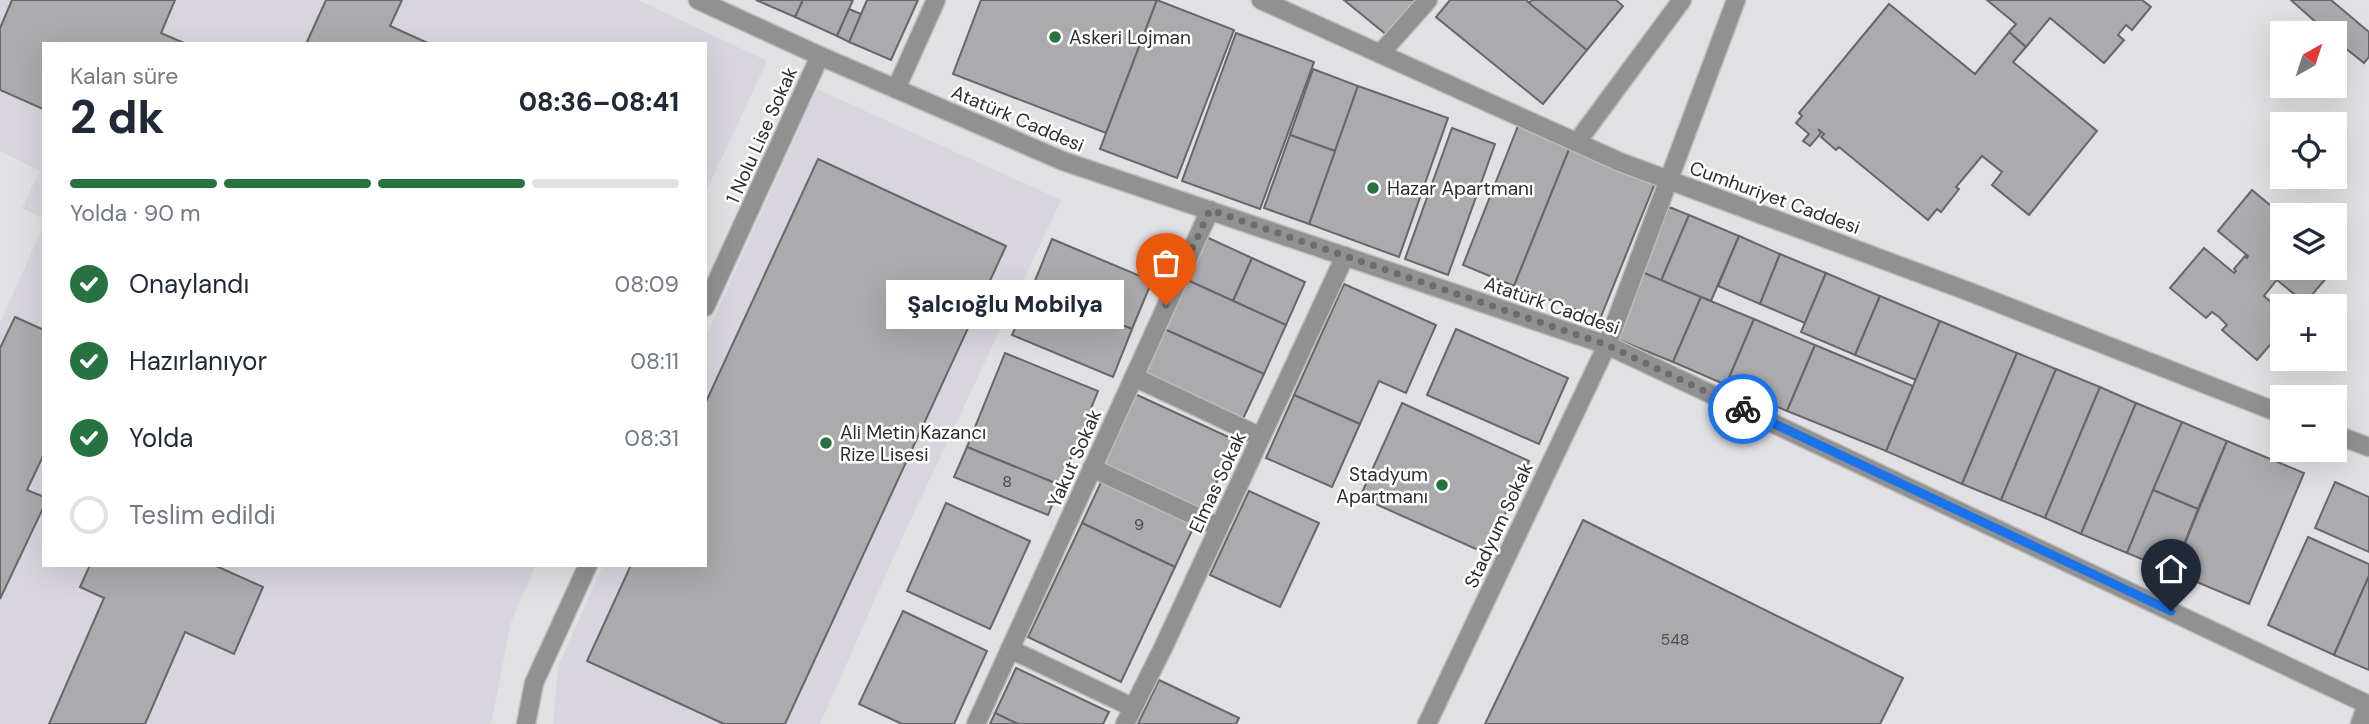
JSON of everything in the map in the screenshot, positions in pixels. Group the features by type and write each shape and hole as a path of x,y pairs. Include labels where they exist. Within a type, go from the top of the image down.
{"street":[{"name":"Atatürk Caddesi","path":"698,0 1063,161 1607,345 2368,704"},
{"path":"896,89 936,0"},
{"name":"Cumhuriyet Caddesi","path":"1261,0 1668,180 1970,292 2270,409"},
{"path":"1380,54 1428,0"},
{"path":"1577,142 1682,0"},
{"name":"Stadyum Sokak","path":"1427,724 1607,345 1735,0"},
{"name":"1 Nolu Lise Sokak","path":"707,303 820,56"},
{"name":"Yakut Sokak","path":"976,724 1210,210"},
{"name":"Elmas Sokak","path":"1128,716 1345,256"},
{"path":"1134,377 1261,437"},
{"path":"2347,439 2369,447"},
{"path":"1092,468 1219,527"},
{"path":"526,724 534,683 587,567"},
{"path":"1010,649 1128,716"},
{"path":"2360,724 2368,704"}],"shaded area":[{"path":"0,0 638,0 767,61 707,190 707,42 42,42 42,218 22,208 40,171 0,151"},
{"name":"Ali Metin Kazancı Rize Lisesi","path":"817,89 1061,200 898,547 820,724 553,724 558,667 602,567 707,567 707,334"},
{"path":"42,228 42,567 535,567 511,622 491,724 0,724 0,323"}],"building":[{"path":"12,0 175,0 161,33 182,42 42,42 42,109 0,90 0,28"},
{"path":"326,0 402,0 390,26 426,42 307,42"},
{"path":"756,0 803,0 795,17"},
{"path":"803,0 853,0 837,36 795,17"},
{"path":"867,0 918,0 891,60 849,42"},
{"name":"Askeri Lojman","path":"981,0 1157,0 1106,133 953,74"},
{"path":"1157,0 1234,30 1177,178 1100,149"},
{"path":"1344,0 1416,0 1388,36"},
{"path":"1450,0 1526,0 1587,50 1543,104 1436,17"},
{"path":"1532,0 1616,0 1623,6 1587,50 1529,3"},
{"path":"1987,0 2142,0 2151,7 2132,30 2126,25 2118,35 2124,40 2104,63 2050,18 2026,47 2009,32 2016,24"},
{"path":"2291,0 2331,0 2369,32 2369,57 2364,63 2347,49 2347,21 2315,21"},
{"path":"1889,4 1975,74 2009,32 2026,47 2013,62 2097,131 2029,215 1992,185 2002,172 1982,156 1956,187 1959,189 1941,212 1937,209 1928,220 1839,147 1836,150 1821,137 1824,134 1818,129 1821,133 1810,146 1803,141 1809,134 1796,123 1802,116 1799,113"},
{"path":"849,9 861,14 849,42 837,36"},
{"path":"1236,33 1314,62 1260,209 1182,181"},
{"path":"1313,69 1358,86 1335,151 1290,135"},
{"name":"Hazar Apartmanı","path":"1358,86 1448,118 1399,257 1309,224"},
{"path":"1518,126 1570,147 1514,286 1463,265"},
{"path":"1452,128 1495,144 1448,275 1405,259"},
{"path":"1290,135 1335,151 1309,224 1264,208"},
{"path":"1570,147 1655,183 1600,319 1514,286"},
{"name":"Ali Metin Kazancı Rize Lisesi","path":"818,159 1006,246 785,724 724,724 587,661 630,567 707,567 707,400"},
{"path":"2252,190 2270,205 2270,280 2277,280 2264,296 2270,301 2270,345 2257,360 2222,330 2227,325 2219,317 2212,312 2206,318 2170,288 2204,248 2234,273 2234,269 2245,256 2247,258 2248,256 2218,231"},
{"path":"1669,207 1689,215 1661,281 1642,272"},
{"path":"1689,215 1739,236 1711,301 1661,281"},
{"path":"1204,236 1252,258 1233,301 1185,279"},
{"path":"1739,236 1780,254 1760,304 1718,286"},
{"path":"1052,239 1152,281 1132,329 1032,288"},
{"path":"1780,254 1826,273 1805,323 1760,304"},
{"path":"1252,258 1305,282 1286,325 1233,301"},
{"path":"1642,272 1701,297 1673,362 1614,338"},
{"path":"1826,273 1880,296 1855,355 1801,332"},
{"path":"1185,279 1286,325 1264,374 1162,328"},
{"path":"2277,280 2325,280 2313,294 2294,294"},
{"path":"1344,284 1436,325 1406,393 1379,381 1360,424 1294,395"},
{"path":"1032,288 1132,329 1113,377 1012,335"},
{"path":"1880,296 1940,321 1916,380 1855,355"},
{"path":"1701,297 1754,319 1726,385 1673,362"},
{"path":"15,317 42,329 42,458 27,490 42,496 42,510 0,599 0,348"},
{"path":"1754,319 1815,345 1787,411 1726,385"},
{"path":"1940,321 2017,353 1962,484 1886,451"},
{"path":"1162,328 1264,374 1242,421 1141,375"},
{"path":"1456,329 1568,378 1539,444 1427,395"},
{"path":"1815,345 1913,386 1886,451 1787,411"},
{"path":"1005,353 1098,391 1060,485 967,447"},
{"path":"2017,353 2056,369 2001,500 1962,484"},
{"path":"2056,369 2100,387 2045,518 2001,500"},
{"path":"2100,387 2136,403 2081,534 2045,518"},
{"path":"1135,394 1235,440 1204,511 1103,466"},
{"path":"1294,395 1360,424 1332,487 1266,458"},
{"name":"Stadyum Apartmanı","path":"1402,403 1529,461 1487,554 1360,497"},
{"path":"2136,403 2182,422 2127,553 2081,534"},
{"path":"2182,422 2227,441 2198,509 2153,490"},
{"path":"2227,441 2270,459 2270,462 2278,462 2304,473 2249,604 2173,572"},
{"path":"967,447 1060,485 1048,515 954,477"},
{"path":"1102,480 1195,524 1175,567 1082,523"},
{"path":"2335,482 2369,497 2369,552 2315,528"},
{"path":"2153,490 2198,509 2173,572 2127,553"},
{"path":"1249,491 1319,523 1280,607 1210,575"},
{"path":"946,503 1030,541 990,629 907,591"},
{"path":"1583,520 1903,678 1880,724 1485,724"},
{"path":"1082,523 1175,567 1121,682 1028,637"},
{"path":"2308,537 2369,564 2369,576 2334,655 2268,625"},
{"path":"89,567 218,567 263,587 234,654 185,632 145,724 49,724 104,598 80,587"},
{"path":"2369,576 2369,670 2334,655"},
{"path":"903,611 987,651 954,724 902,724 859,704"},
{"path":"1016,668 1109,712 1103,724 1018,724 995,713"},
{"path":"1159,680 1239,718 1236,724 1138,724"},
{"path":"995,713 1018,724 990,724"}],"way so far":[{"path":"1166,305 1210,210 1607,345 1743,409"}],"place":[{"name":"Askeri Lojman","path":"1055,37"},
{"name":"Hazar Apartmanı","path":"1373,188"},
{"name":"Şalcıoğlu Mobilya","path":"1166,305"},
{"name":"Ali Metin Kazancı Rize Lisesi","path":"826,443"},
{"name":"Stadyum Apartmanı","path":"1442,485"}],"route":[{"path":"1743,409 2171,611"}]}
